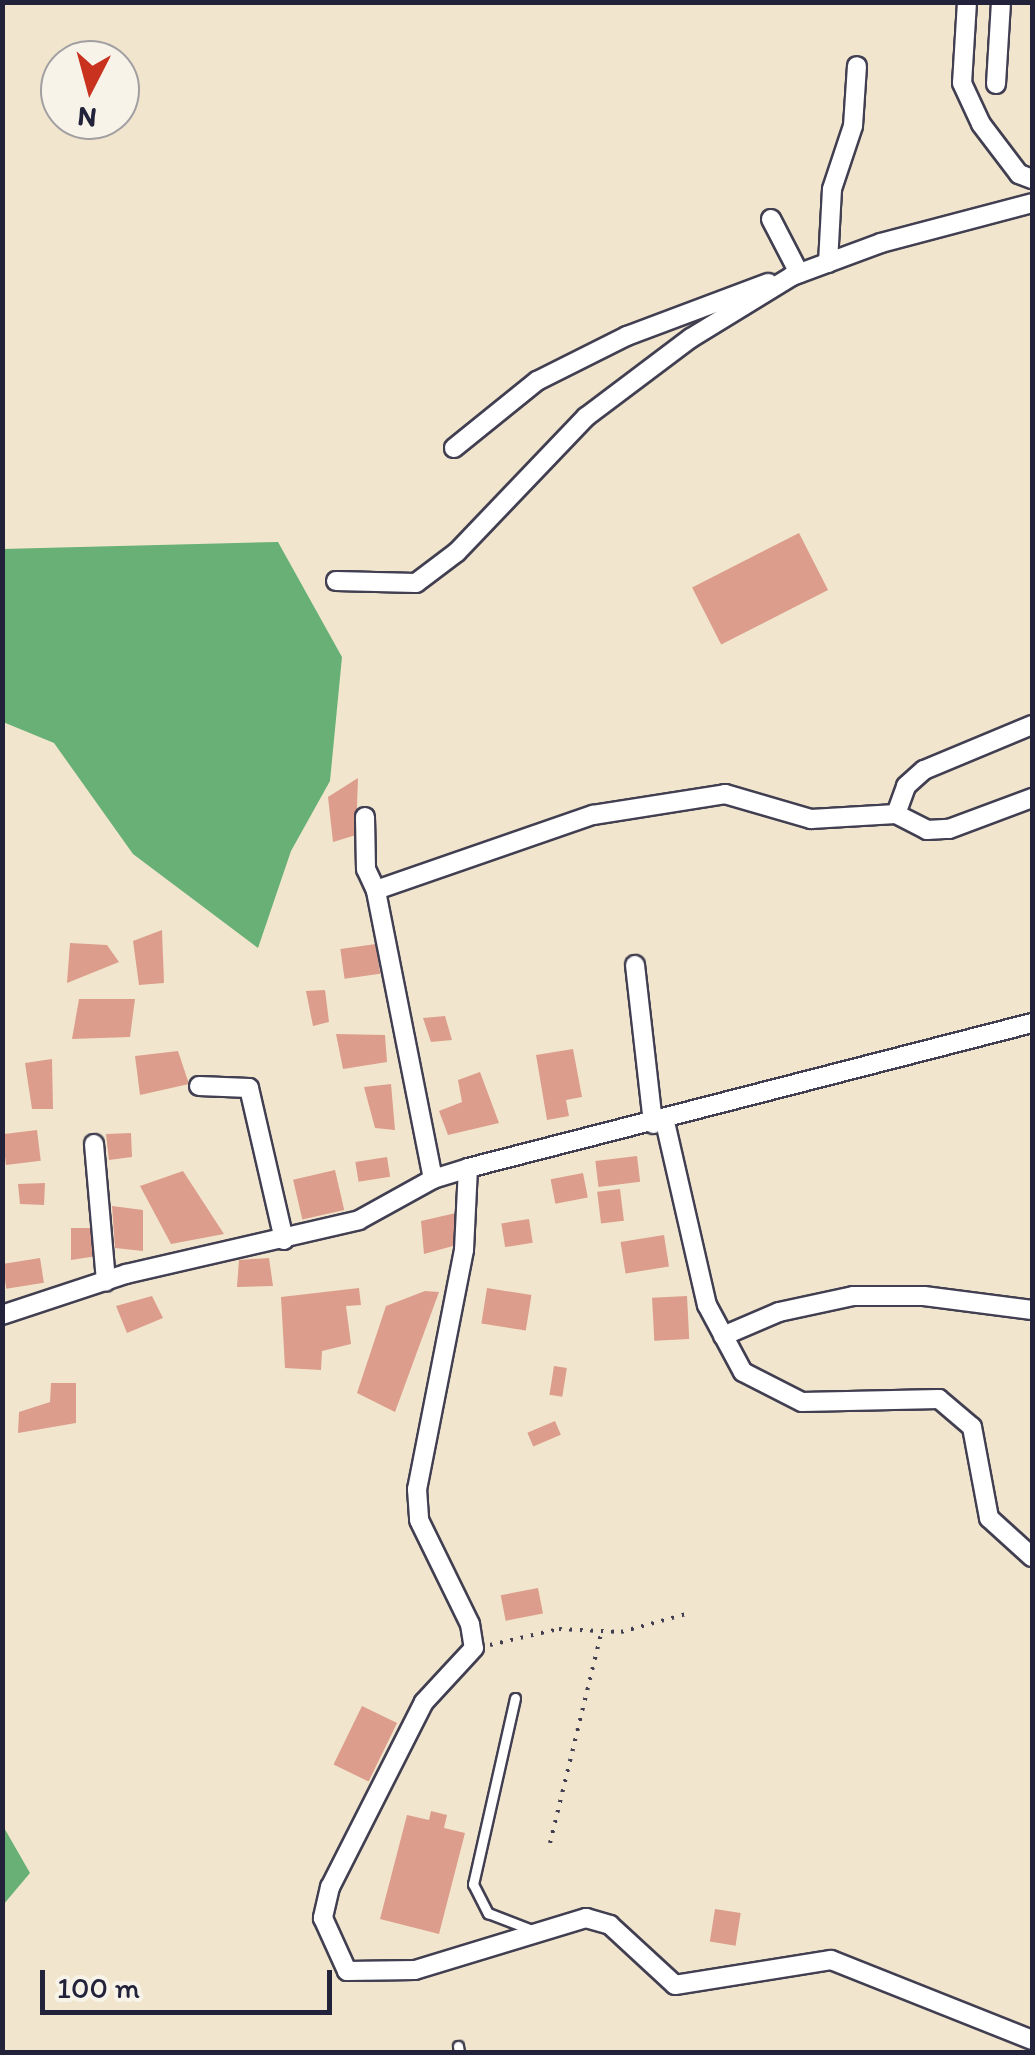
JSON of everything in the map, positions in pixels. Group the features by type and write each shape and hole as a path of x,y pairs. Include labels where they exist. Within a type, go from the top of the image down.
{"street":[{"path":"967,2 962,83 982,124 1020,174 1032,179"},
{"path":"996,84 1001,2"},
{"path":"828,263 832,189 853,126 858,66"},
{"path":"454,448 536,381 627,336 828,263 1032,203"},
{"path":"771,220 796,274"},
{"path":"336,581 416,583 457,552 586,418 691,338 796,274"},
{"path":"896,814 906,786 924,770 1032,724"},
{"path":"376,890 593,815 725,794 811,819 896,814 928,830 949,829 1032,798"},
{"path":"365,817 366,869 376,890 433,1178"},
{"path":"635,965 659,1123 707,1305 743,1372 802,1402 939,1399 972,1427 989,1518 1032,1557"},
{"path":"2,1315 106,1281 359,1220 433,1178 468,1168 659,1123 1032,1023"},
{"path":"199,1086 249,1088 284,1240"},
{"path":"94,1144 106,1281"},
{"path":"468,1168 464,1250 417,1489 419,1520 470,1624 471,1656 424,1702 387,1765 330,1886 323,1918 348,1970 384,1974 568,1919 600,1920 664,1981 687,1987 813,1961 849,1963 1032,2040"},
{"path":"723,1336 779,1312 853,1296 924,1296 1032,1310"}],"lane":[{"path":"515,1698 473,1884 488,1913 534,1930"}],"path":[{"path":"471,1656 534,1632 601,1632 686,1614"},
{"path":"550,1843 601,1632"}],"green space":[{"path":"278,542 342,657 330,781 291,851 258,948 133,854 54,743 3,722 2,549"},
{"path":"3,1826 30,1873 2,1905"}],"building":[{"path":"799,533 828,590 721,645 692,587"},
{"path":"358,778 356,835 333,842 328,797"},
{"path":"162,930 164,983 139,985 133,941"},
{"path":"70,943 107,945 119,962 67,983"},
{"path":"376,944 380,974 345,979 340,949"},
{"path":"325,990 329,1022 313,1026 306,991"},
{"path":"79,999 135,999 130,1037 72,1039"},
{"path":"445,1016 452,1040 431,1042 423,1018"},
{"path":"336,1034 385,1035 387,1062 343,1069"},
{"path":"573,1049 582,1097 566,1100 569,1116 547,1120 536,1055"},
{"path":"178,1051 189,1084 140,1095 135,1056"},
{"path":"52,1059 53,1109 32,1109 25,1063"},
{"path":"480,1072 499,1123 448,1135 439,1111 462,1102 458,1080"},
{"path":"391,1084 395,1130 375,1128 364,1087"},
{"path":"37,1130 41,1161 6,1165 2,1134"},
{"path":"131,1133 132,1157 109,1160 106,1134"},
{"path":"637,1156 640,1182 598,1187 595,1161"},
{"path":"387,1157 390,1177 359,1182 355,1162"},
{"path":"335,1170 344,1210 302,1220 293,1180"},
{"path":"183,1171 224,1234 171,1244 140,1186"},
{"path":"583,1173 588,1198 555,1204 551,1179"},
{"path":"45,1183 44,1205 20,1204 18,1184"},
{"path":"620,1189 624,1221 601,1224 597,1192"},
{"path":"112,1206 143,1210 143,1251 115,1248"},
{"path":"456,1213 453,1246 424,1254 421,1221"},
{"path":"529,1219 533,1243 505,1247 501,1223"},
{"path":"71,1228 92,1228 97,1256 71,1260"},
{"path":"664,1235 669,1267 626,1273 621,1242"},
{"path":"40,1258 44,1283 6,1289 2,1264"},
{"path":"269,1258 273,1286 237,1287 239,1260"},
{"path":"359,1288 361,1305 346,1306 351,1344 322,1351 321,1370 285,1368 281,1297"},
{"path":"487,1288 531,1295 526,1331 481,1324"},
{"path":"425,1291 439,1292 395,1412 357,1393 386,1306"},
{"path":"152,1296 163,1318 127,1333 116,1306"},
{"path":"687,1296 689,1339 654,1341 652,1298"},
{"path":"554,1366 567,1368 562,1397 549,1395"},
{"path":"51,1383 76,1383 76,1423 18,1433 19,1412 50,1402"},
{"path":"555,1421 561,1435 533,1447 527,1433"},
{"path":"538,1588 543,1614 506,1621 501,1595"},
{"path":"362,1706 397,1723 369,1782 334,1764"},
{"path":"431,1811 447,1815 444,1828 465,1833 439,1934 380,1919 407,1815 429,1820"},
{"path":"715,1909 741,1913 736,1946 710,1942"}]}
